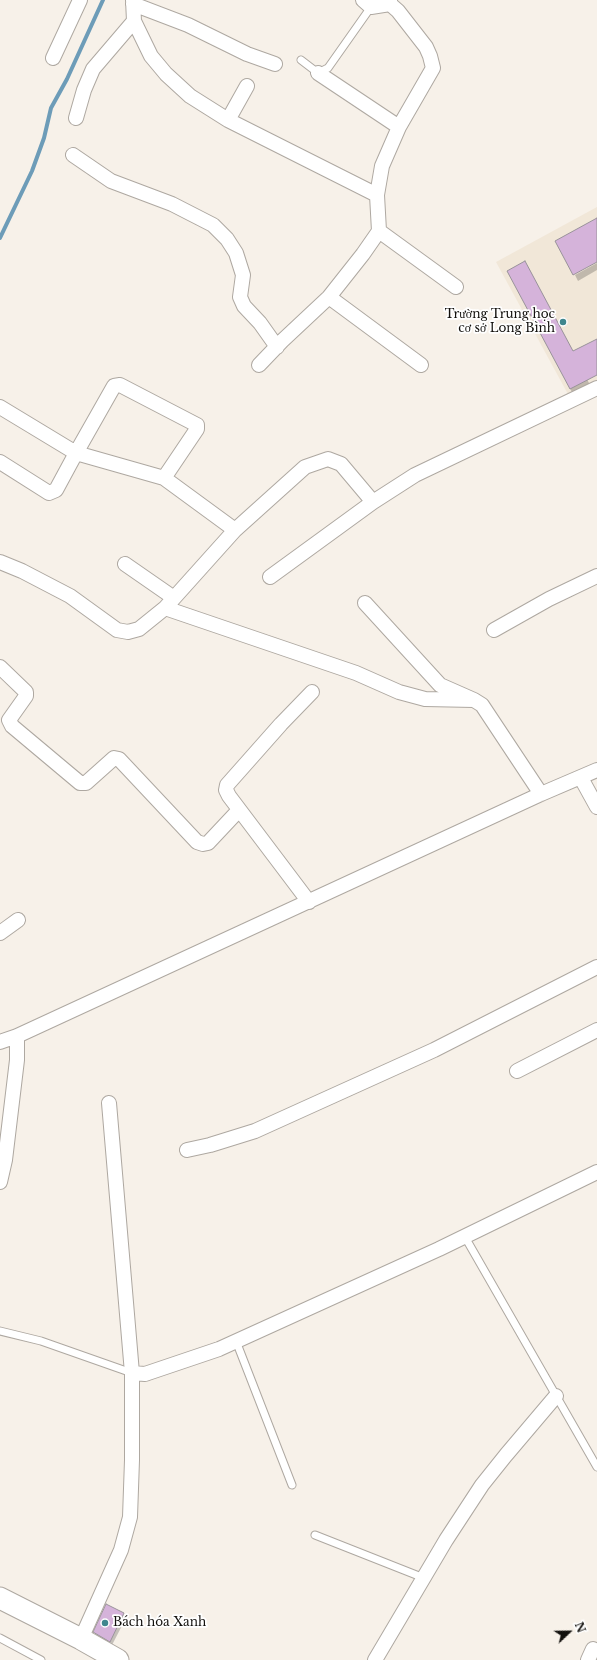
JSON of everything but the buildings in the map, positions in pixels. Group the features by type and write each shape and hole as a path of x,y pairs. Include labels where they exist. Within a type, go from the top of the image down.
{"street":[{"path":"53,58 80,0"},
{"path":"275,64 247,54 188,25 133,2 134,21 151,56 166,74 190,96 228,120 377,195"},
{"path":"259,365 276,346 329,297 379,231 377,195 382,166 399,127 432,68 430,56 426,47 390,2 367,4"},
{"path":"76,118 84,90 93,69 134,21"},
{"path":"318,73 399,127"},
{"path":"228,120 247,86"},
{"path":"73,155 111,181 172,204 213,225 227,239 236,253 242,275 240,297 244,306 260,323 276,346"},
{"path":"379,231 456,287"},
{"path":"329,297 421,365"},
{"path":"0,462 49,493 56,490 114,386 120,385 197,424 197,429 164,478"},
{"path":"270,577 373,502 415,475 597,388"},
{"path":"0,407 76,453 164,478 235,530"},
{"path":"0,562 22,571 70,596 117,630 128,632 139,629 170,603 235,530 305,467 328,459 341,464 373,502"},
{"path":"126,564 170,603 356,674 398,692 425,699 474,700"},
{"path":"494,630 549,599 597,576"},
{"path":"365,603 440,685 482,705 541,794"},
{"path":"0,667 26,692 26,696 9,720 12,726 80,783 86,783 114,758 119,760 197,842 203,844 208,843 239,810"},
{"path":"309,902 239,810 226,790 227,785 280,724 312,692"},
{"path":"0,1042 17,1036 541,794 597,770"},
{"path":"581,778 597,807"},
{"path":"0,933 18,920"},
{"path":"187,1150 210,1145 255,1131 434,1050 597,967"},
{"path":"517,1071 597,1030"},
{"path":"0,1182 5,1160 17,1060 17,1036"},
{"path":"81,1639 121,1550 130,1517 132,1460 132,1373 109,1103"},
{"path":"132,1373 145,1374 219,1349 465,1237 597,1172"},
{"path":"376,1660 446,1540 482,1486 556,1396"},
{"path":"0,1598 81,1639 118,1660"}],"lane":[{"path":"301,60 318,73 328,68 367,4"},
{"path":"465,1237 597,1467"},
{"path":"0,1331 41,1340 132,1373"},
{"path":"236,1341 292,1485"},
{"path":"315,1535 424,1578"},
{"path":"0,1638 40,1660"}],"shaded area":[{"name":"Trường Trung học cơ sở Long Bình","path":"597,207 597,382 569,396 496,262"}],"waterway":[{"path":"0,238 32,171 44,138 51,108 67,79 103,0"}],"place":[{"name":"Trường Trung học cơ sở Long Bình","path":"563,322"},
{"name":"Bách hóa Xanh","path":"105,1623"}]}
